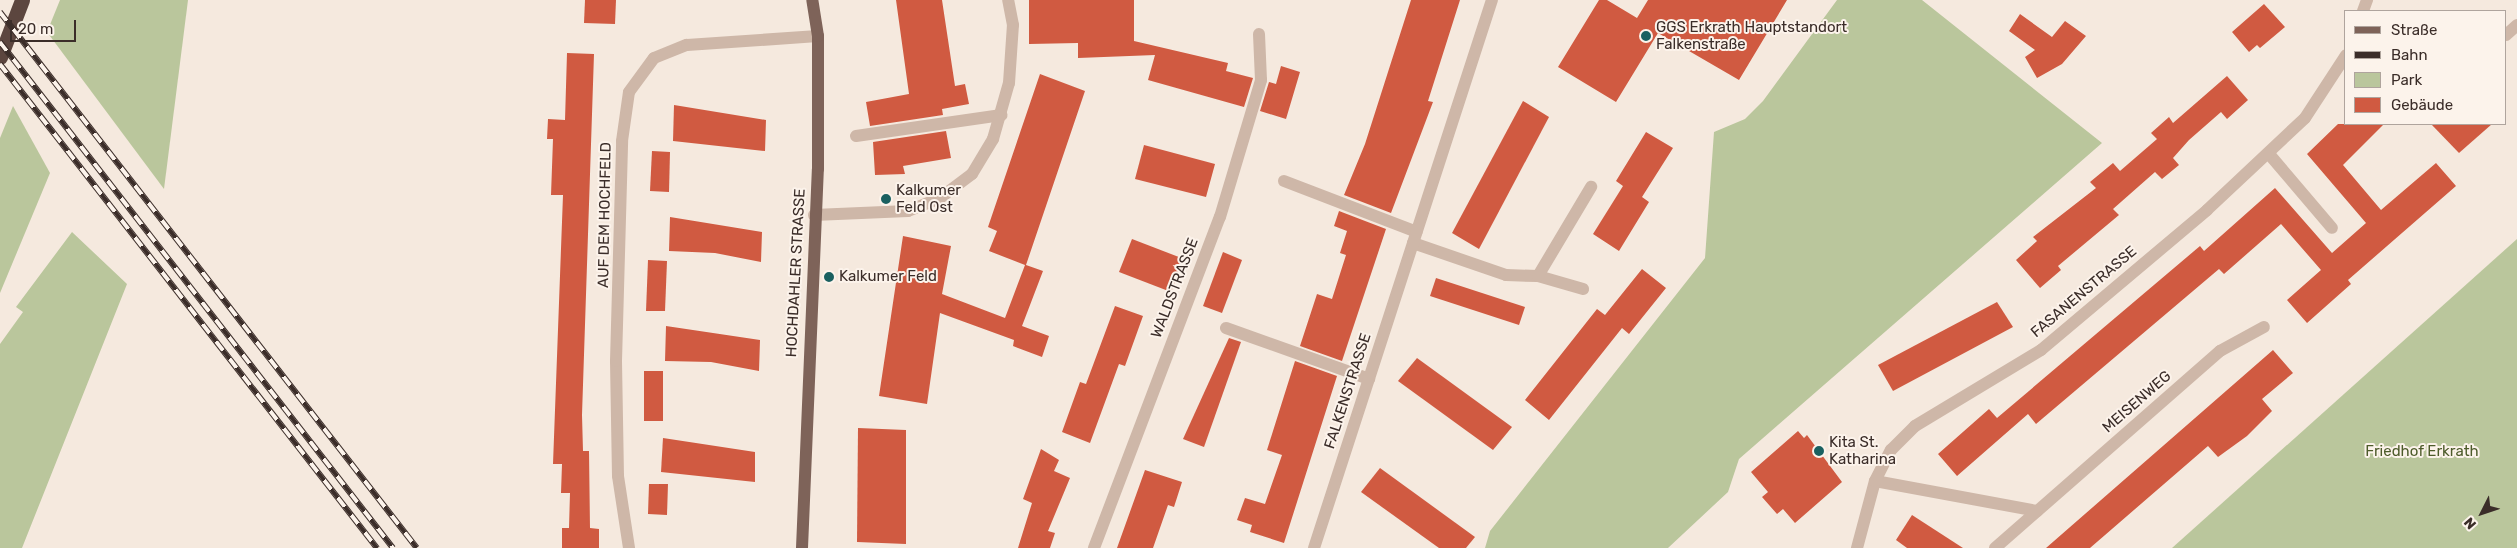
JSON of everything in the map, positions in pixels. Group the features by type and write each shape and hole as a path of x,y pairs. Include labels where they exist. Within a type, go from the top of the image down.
{"highway":[{"path":"0,56 22,0"}],"main road":[{"name":"HOCHDAHLER STRASSE","path":"802,548 814,216 818,36 812,0"}],"street":[{"path":"814,216 908,211 940,198 972,174 1001,115 1012,25 1008,0"},
{"name":"FALKENSTRASSE","path":"1314,548 1492,0"},
{"path":"2507,34 2517,25"},
{"name":"WALDSTRASSE","path":"1094,548 1220,217 1262,80 1259,34"},
{"name":"AUF DEM HOCHFELD","path":"628,548 618,476 616,361 622,141 629,92 654,58 687,45 818,36"},
{"name":"FASANENSTRASSE","path":"1857,548 1875,481 1892,450 1915,426 2041,350 2269,154 2305,118 2344,58"},
{"path":"856,136 1001,115"},
{"path":"2269,154 2332,228"},
{"path":"1284,181 1506,275 1538,276 1583,289"},
{"path":"1538,276 1591,187"},
{"name":"MEISENWEG","path":"1995,548 2220,350 2264,326"},
{"path":"1226,328 1370,378"},
{"path":"1875,481 2037,511"}],"green space":[{"path":"60,0 188,0 164,189 47,32"},
{"path":"1837,0 1922,0 2102,143 1739,459 1728,492 1668,548 1485,548 1490,531 1705,258 1714,132 1745,119 1763,101"},
{"path":"13,106 50,173 0,293 0,138"},
{"path":"72,232 127,284 22,548 0,548 0,344 23,312 16,307"},
{"name":"Friedhof Erkrath","path":"2517,239 2517,548 2172,548"}],"building":[{"path":"585,0 616,0 615,24 584,23"},
{"path":"896,0 942,0 955,86 965,84 969,104 942,109 943,115 870,126 866,102 909,94"},
{"path":"1029,0 1134,0 1134,41 1228,63 1226,71 1253,78 1244,107 1148,80 1155,55 1078,58 1078,43 1029,44"},
{"path":"1411,0 1460,0 1428,101 1433,102 1391,213 1344,195 1365,144"},
{"path":"1599,0 1607,0 1637,18 1648,0 1787,0 1739,80 1658,33 1616,102 1558,67"},
{"path":"2264,4 2285,27 2260,48 2257,45 2249,52 2232,32"},
{"path":"2020,14 2052,37 2065,21 2086,36 2062,64 2037,78 2025,57 2035,50 2009,31"},
{"path":"567,53 594,54 582,415 583,451 589,451 590,528 599,529 599,548 562,548 562,528 569,528 570,493 561,493 562,464 553,464 563,195 551,195 553,139 547,139 548,119 565,120"},
{"path":"1281,66 1300,72 1286,119 1260,111 1269,82 1276,84"},
{"path":"1040,74 1085,91 1026,265 1043,271 1022,326 1049,336 1042,357 1013,346 1014,340 940,313 927,404 879,396 903,236 951,246 942,294 1005,318 1025,265 989,251 997,231 988,227"},
{"path":"2227,76 2248,100 2227,119 2221,112 2189,140 2173,158 2179,165 2162,179 2155,172 2113,209 2119,215 2058,266 2061,270 2040,288 2016,260 2037,241 2033,237 2096,188 2090,182 2113,163 2120,171 2157,139 2151,133 2169,117 2173,123"},
{"path":"1523,101 1549,117 1479,249 1452,233"},
{"path":"674,105 766,120 765,151 673,141"},
{"path":"2338,124 2383,125 2343,165 2381,210 2436,163 2456,186 2348,280 2351,284 2307,323 2287,300 2321,270 2281,224 2224,274 2219,269 2036,424 2028,414 1957,476 1938,454 1989,409 1997,418 2200,246 2204,251 2275,188 2332,253 2366,223 2307,154"},
{"path":"2432,125 2491,125 2459,153"},
{"path":"946,131 951,158 903,166 905,174 875,175 873,142"},
{"path":"1646,132 1673,148 1642,197 1649,202 1619,251 1593,234 1623,186 1616,181"},
{"path":"1144,145 1215,164 1206,197 1135,179"},
{"path":"652,151 670,152 669,192 650,191"},
{"path":"1339,211 1386,229 1342,361 1300,346 1317,294 1332,299 1346,255 1340,253 1347,231 1334,226"},
{"path":"670,217 762,232 761,262 715,253 669,251"},
{"path":"1132,239 1184,259 1171,292 1119,272"},
{"path":"1223,252 1242,260 1222,313 1203,306"},
{"path":"648,260 667,261 665,311 646,311"},
{"path":"1642,269 1666,288 1629,334 1622,328 1549,420 1525,400 1597,309 1605,315"},
{"path":"1436,278 1525,307 1519,325 1430,296"},
{"path":"1997,302 2013,327 1893,391 1878,365"},
{"path":"1115,306 1143,316 1125,366 1119,364 1090,443 1062,432 1080,382 1086,384"},
{"path":"666,326 760,340 759,371 711,362 665,361"},
{"path":"1229,338 1241,342 1204,447 1183,439"},
{"path":"2273,350 2293,373 2262,399 2272,411 2247,436 2218,457 2208,446 2090,548 2046,548"},
{"path":"1417,358 1512,427 1493,450 1398,381"},
{"path":"1295,361 1337,376 1284,543 1250,532 1252,525 1237,520 1245,498 1265,504 1282,455 1267,450"},
{"path":"644,371 663,371 663,421 644,421"},
{"path":"858,428 906,430 906,544 857,542"},
{"path":"1798,431 1804,438 1807,435 1842,482 1795,523 1783,509 1777,514 1762,497 1768,492 1751,472"},
{"path":"663,438 755,452 755,482 661,472"},
{"path":"1041,449 1059,460 1054,471 1070,478 1048,531 1055,533 1050,548 1018,548 1032,503 1023,499"},
{"path":"1380,468 1475,537 1466,548 1439,548 1361,492"},
{"path":"1145,470 1182,482 1174,507 1168,505 1153,548 1117,548"},
{"path":"649,484 668,484 667,515 648,514"},
{"path":"1912,515 1963,548 1907,548 1896,540"}],"railway":[{"path":"0,12 417,548"},
{"path":"0,42 393,548"},
{"path":"0,64 377,548"}],"place":[{"name":"GGS Erkrath Hauptstandort Falkenstraße","path":"1646,36"},
{"name":"Kalkumer Feld Ost","path":"886,199"},
{"name":"Kalkumer Feld","path":"829,277"},
{"name":"Kita St. Katharina","path":"1819,451"}]}
